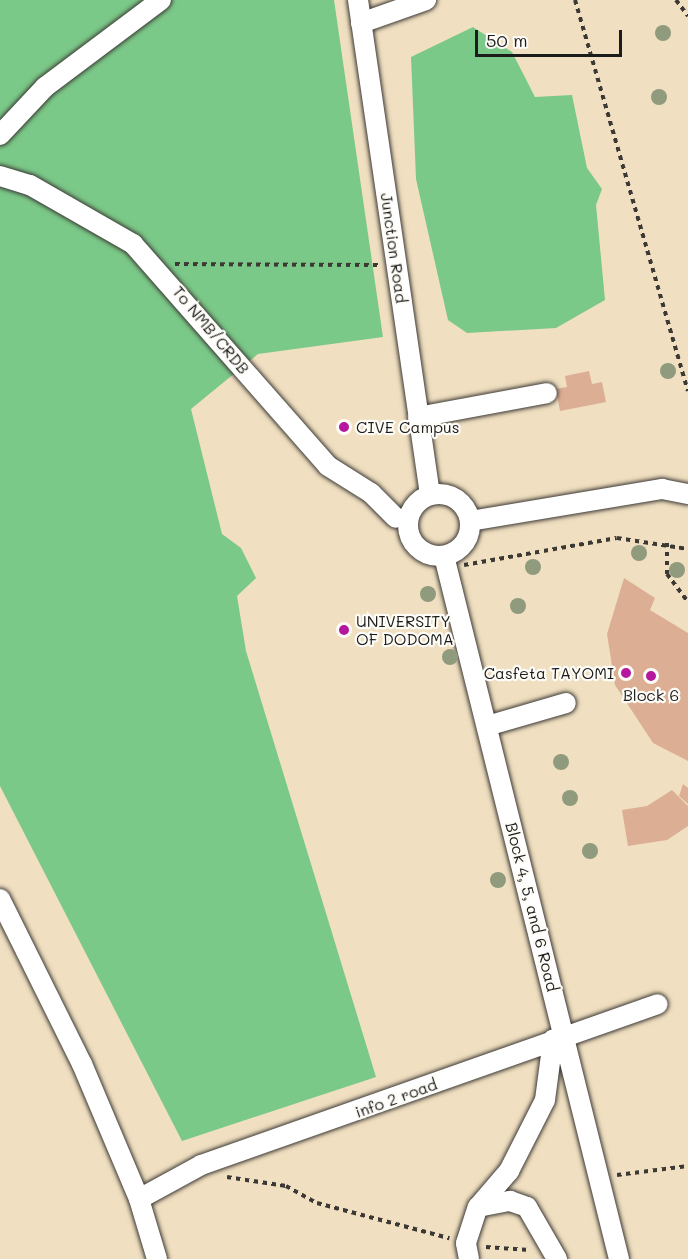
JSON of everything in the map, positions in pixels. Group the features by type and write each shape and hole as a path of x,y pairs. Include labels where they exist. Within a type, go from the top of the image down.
{"street":[{"path":"0,135 45,87 161,0"},
{"name":"Junction Road","path":"358,0 430,495"},
{"path":"361,23 426,0"},
{"name":"To NMB/CRDB","path":"0,176 30,185 133,244 160,271 328,466 371,493 396,518"},
{"path":"418,417 547,393"},
{"path":"470,520 662,489 688,494"},
{"path":"430,495 451,496 470,520 467,539 444,556 426,553 409,531 415,505 430,495"},
{"name":"Block 4, 5, and 6 Road","path":"444,556 487,726 558,1037 599,1177 619,1259"},
{"path":"487,726 566,703"},
{"path":"0,898 82,1064 139,1198 157,1259"},
{"name":"info 2 road","path":"139,1198 201,1165 558,1037 657,1004"},
{"path":"468,1251 478,1207 509,1172 545,1100 558,1037"},
{"path":"478,1207 510,1201 528,1207 556,1258"}],"path":[{"path":"575,0 688,391"},
{"path":"676,0 688,16"},
{"path":"160,271 181,262 396,264"},
{"path":"444,556 463,565 617,538 667,543 688,549"},
{"path":"667,543 667,574 688,602"},
{"path":"201,1165 219,1175 286,1186 317,1203 468,1251 556,1258"},
{"path":"599,1177 688,1166"}],"green space":[{"path":"0,0 334,0 383,337 258,354 191,409 222,534 241,548 256,578 237,596 246,651 376,1077 182,1141 0,786"},
{"path":"473,27 512,52 535,97 572,95 587,168 602,189 596,205 605,300 556,328 467,333 448,320 416,179 411,57"}],"building":[{"path":"589,371 592,384 602,382 606,402 560,411 556,389 567,387 565,376"},
{"name":"Block 6","path":"624,578 655,598 650,610 688,633 688,761 653,743 615,685 607,634"},
{"path":"683,784 688,788 688,804 679,796"},
{"path":"672,790 688,806 688,826 667,840 628,846 622,810 647,806"}],"place":[{"name":"CIVE Campus","path":"344,427"},
{"name":"UNIVERSITY OF DODOMA","path":"344,630"},
{"name":"Casfeta TAYOMI","path":"626,673"},
{"name":"Block 6","path":"651,676"}]}
